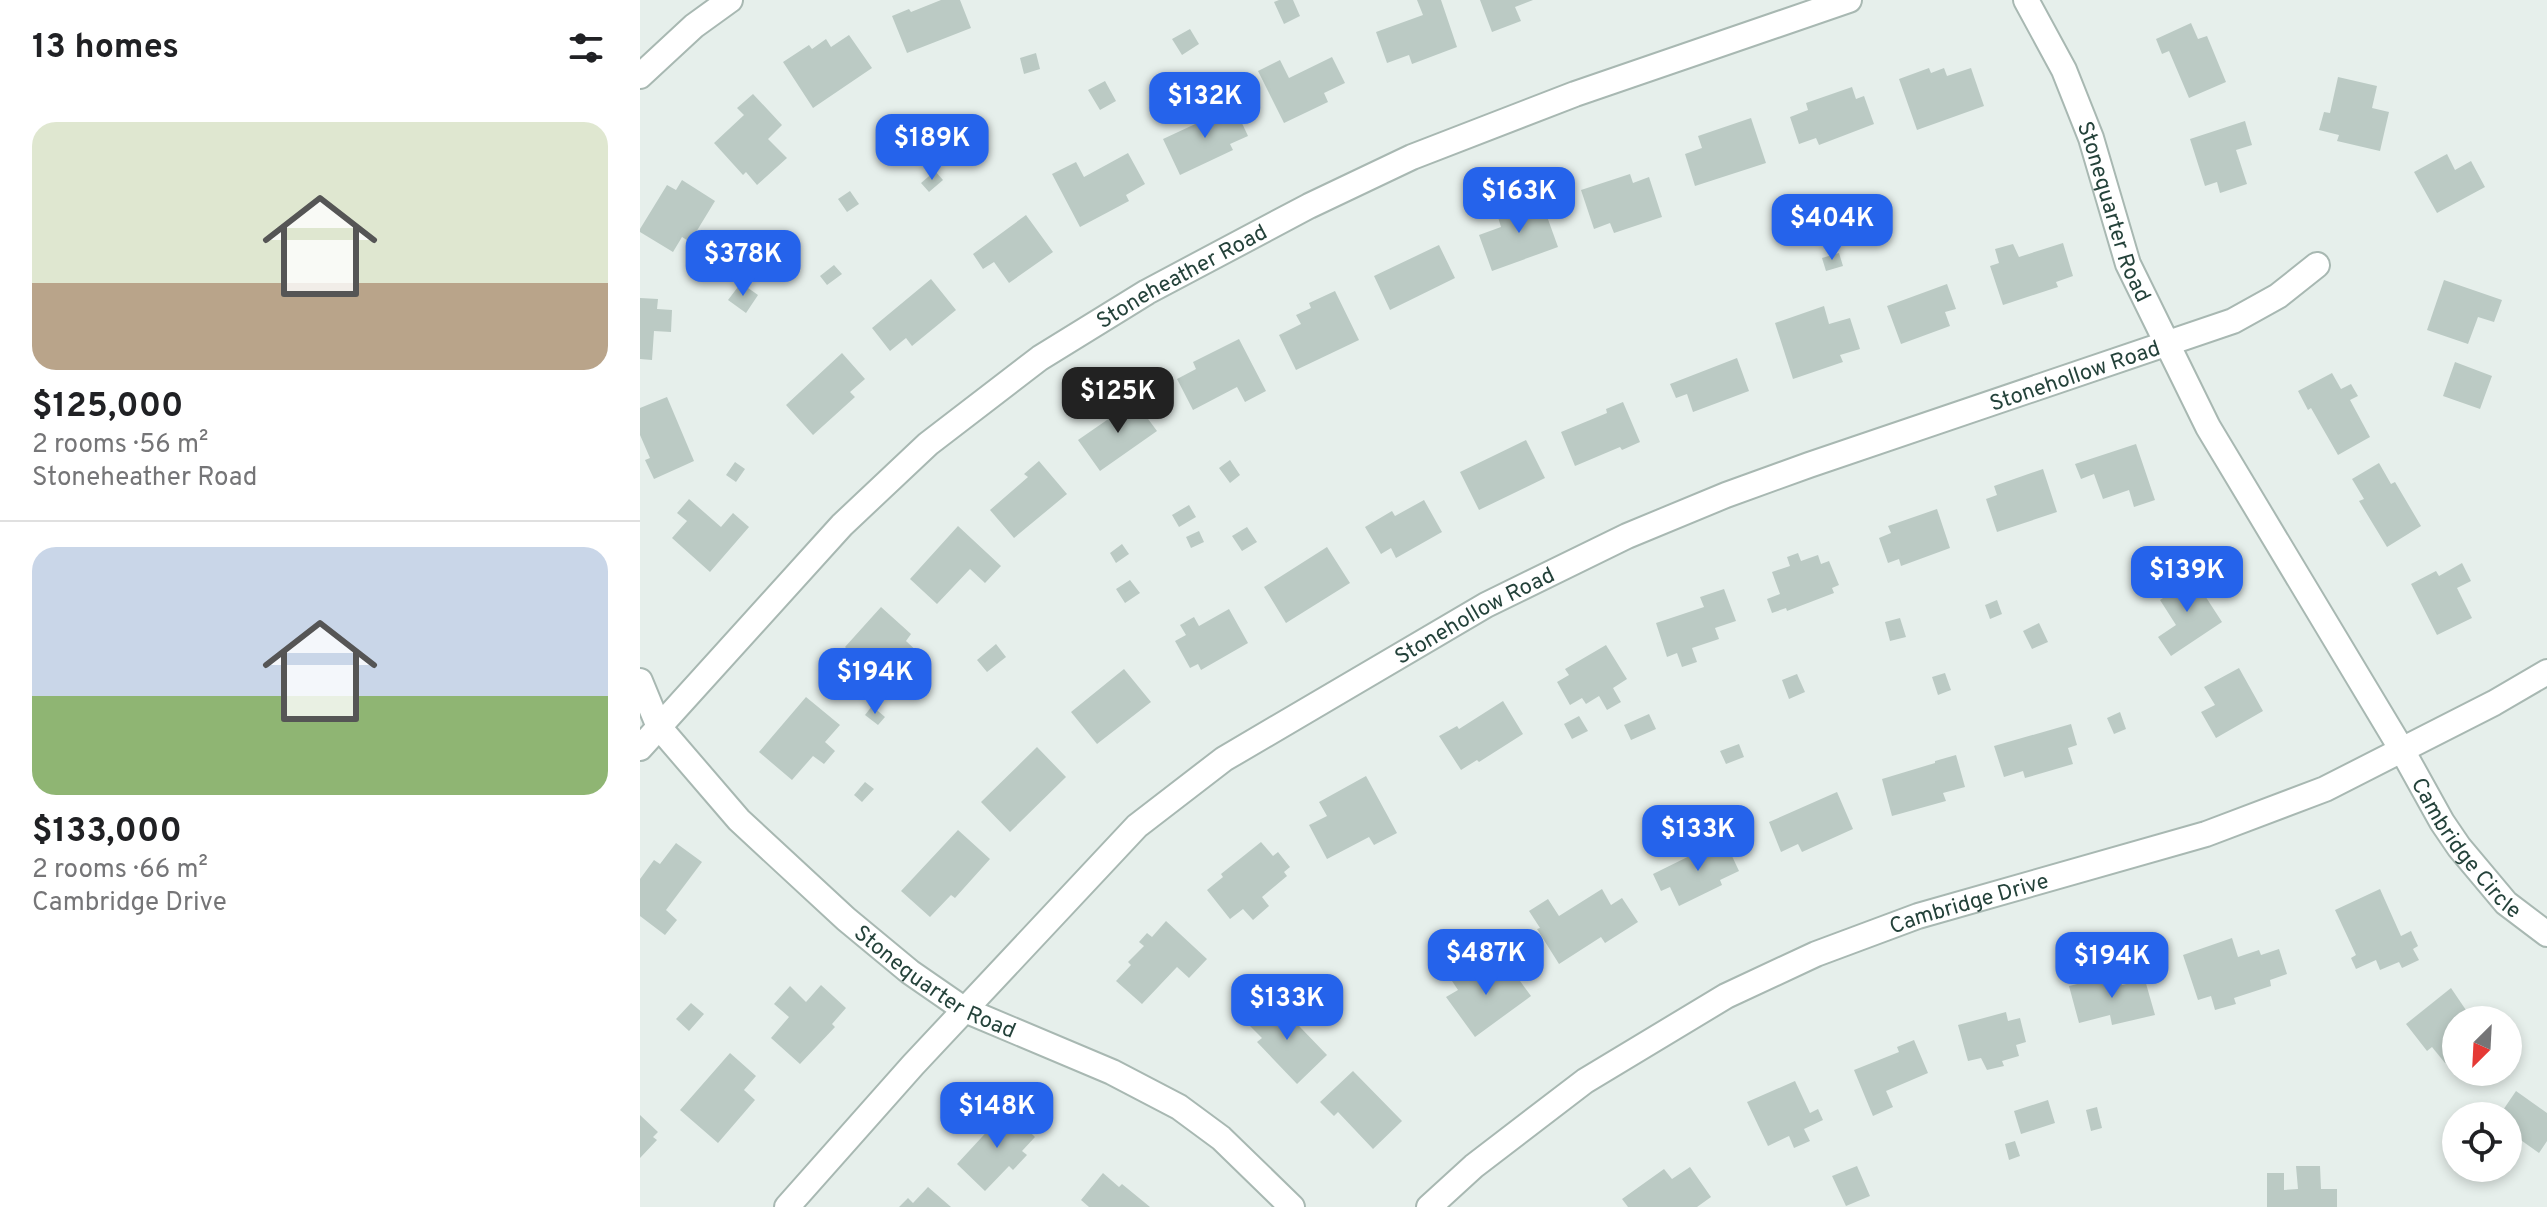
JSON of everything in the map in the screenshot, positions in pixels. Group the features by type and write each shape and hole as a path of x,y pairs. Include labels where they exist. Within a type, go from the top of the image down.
{"street":[{"path":"640,76 694,26 730,0"},
{"name":"Stoneheather Road","path":"640,748 842,525 928,444 1040,358 1147,292 1309,206 1437,146 1575,94 1849,0"},
{"name":"Stonequarter Road","path":"2026,0 2064,70 2091,138 2128,264 2208,427 2402,750"},
{"name":"Stonehollow Road","path":"787,1207 913,1065 1137,826 1224,759 1486,605 1627,536 1726,495 2233,321 2278,296 2317,265"},
{"name":"Cambridge Drive","path":"1429,1207 1474,1166 1585,1081 1726,996 1816,954 1918,916 2206,834 2325,789 2494,703 2547,672"},
{"name":"Stonequarter Road","path":"640,681 659,727 749,830 846,919 910,972 965,1010 1132,1081 1179,1107 1221,1138 1292,1207"},
{"name":"Cambridge Circle","path":"2402,750 2459,847 2506,903 2547,934"}],"building":[{"path":"941,0 960,0 971,28 907,53 892,16"},
{"path":"1293,0 1300,16 1284,24 1274,2"},
{"path":"1417,0 1441,0 1457,47 1412,64 1409,55 1387,63 1376,32 1423,15"},
{"path":"1480,0 1533,0 1515,7 1521,21 1492,32"},
{"path":"2191,23 2198,39 2207,36 2226,82 2189,98 2169,51 2162,54 2156,39"},
{"path":"1190,29 1199,44 1182,55 1172,39"},
{"path":"849,35 872,68 813,108 783,62 809,45 812,49 826,39 831,47"},
{"path":"1036,53 1040,69 1024,74 1020,58"},
{"path":"1332,57 1345,83 1324,93 1328,102 1284,123 1258,71 1280,60 1289,78"},
{"path":"1929,68 1931,73 1944,68 1947,76 1971,68 1984,106 1917,130 1899,79"},
{"path":"2338,77 2377,86 2372,108 2389,112 2380,151 2337,141 2339,135 2319,130 2324,112 2330,113"},
{"path":"1105,81 1116,101 1100,110 1088,90"},
{"path":"1852,87 1856,99 1864,96 1874,124 1819,145 1816,138 1799,144 1790,117 1808,110 1806,103"},
{"path":"753,94 782,125 768,139 787,158 757,185 746,172 743,175 714,143 744,115 737,108"},
{"path":"1234,106 1248,136 1230,144 1233,150 1180,175 1163,139"},
{"path":"1751,118 1766,163 1695,186 1685,154 1702,148 1698,136"},
{"path":"2245,121 2252,145 2236,150 2247,184 2220,193 2217,182 2205,186 2190,139"},
{"path":"1128,153 1145,184 1126,195 1129,201 1080,227 1052,174 1076,162 1084,177"},
{"path":"2447,154 2455,170 2471,161 2485,187 2437,213 2414,172"},
{"path":"935,171 943,180 929,192 921,183"},
{"path":"1630,174 1633,183 1649,177 1662,217 1614,233 1610,223 1594,229 1581,190"},
{"path":"682,180 715,201 690,242 682,237 673,252 640,232 640,229 667,185 676,190"},
{"path":"850,191 859,204 847,212 838,199"},
{"path":"1540,197 1558,247 1492,271 1479,235 1501,227 1498,217 1511,211 1510,208"},
{"path":"1026,215 1053,252 1009,283 994,262 983,269 973,254"},
{"path":"2063,243 2073,276 2056,282 2058,287 2003,305 1990,266 1999,263 1995,249 2013,244 2019,257"},
{"path":"1439,245 1455,278 1390,310 1374,276"},
{"path":"1839,253 1843,266 1826,271 1822,258"},
{"path":"834,265 842,274 827,285 820,276"},
{"path":"931,279 956,310 912,346 906,338 890,351 872,328"},
{"path":"2444,280 2502,300 2494,322 2478,317 2468,344 2427,330"},
{"path":"741,283 758,295 746,313 728,300"},
{"path":"1947,284 1956,309 1945,312 1950,326 1901,344 1887,306"},
{"path":"1335,291 1359,340 1296,370 1279,335 1301,324 1296,315 1311,308 1309,303"},
{"path":"640,298 658,299 657,309 672,310 671,332 654,331 652,360 640,359"},
{"path":"1824,306 1829,324 1850,318 1860,349 1840,355 1843,362 1793,379 1775,323"},
{"path":"1239,339 1266,391 1245,402 1237,387 1193,410 1177,379 1196,369 1193,362"},
{"path":"842,353 865,379 850,392 855,397 813,435 786,405"},
{"path":"1737,358 1749,391 1693,412 1687,394 1676,398 1670,384"},
{"path":"2455,362 2492,376 2480,409 2443,396"},
{"path":"2332,373 2341,389 2351,384 2358,396 2350,400 2370,437 2338,455 2298,391"},
{"path":"1131,396 1157,431 1100,471 1078,440 1120,411 1117,407"},
{"path":"667,397 694,461 654,479 645,460 650,458 640,435 640,408"},
{"path":"1623,402 1640,442 1575,466 1561,432 1607,413 1606,409"},
{"path":"1526,440 1545,478 1479,510 1460,472"},
{"path":"2136,444 2155,500 2134,507 2129,490 2103,499 2094,474 2081,479 2075,464"},
{"path":"1230,460 1240,475 1230,483 1219,468"},
{"path":"1039,461 1067,494 1014,538 990,510 1028,477 1024,474"},
{"path":"735,462 745,469 736,482 726,475"},
{"path":"2379,463 2391,484 2395,482 2421,526 2387,547 2359,501 2364,499 2352,479"},
{"path":"2043,469 2057,512 1997,532 1986,499 1997,495 1994,486"},
{"path":"689,499 721,527 733,513 749,527 710,572 672,538 687,521 677,513"},
{"path":"1424,500 1442,532 1396,558 1391,548 1381,554 1365,527 1392,511 1395,516"},
{"path":"1189,505 1196,517 1179,527 1172,515"},
{"path":"1937,509 1950,548 1901,566 1899,559 1888,563 1879,538 1891,533 1888,526"},
{"path":"958,526 1001,566 985,583 970,569 937,604 910,579"},
{"path":"1247,527 1257,542 1242,551 1232,536"},
{"path":"1199,531 1204,542 1191,548 1186,537"},
{"path":"1122,544 1129,554 1116,563 1110,553"},
{"path":"1327,547 1350,583 1286,623 1264,587"},
{"path":"1798,553 1801,561 1818,555 1821,564 1829,561 1839,585 1832,588 1834,593 1787,611 1786,608 1772,613 1767,599 1780,594 1772,572 1790,566 1787,557"},
{"path":"2462,563 2471,581 2457,588 2472,618 2437,635 2411,584 2436,571 2439,576"},
{"path":"2187,568 2222,622 2171,656 2158,637 2176,625 2160,600 2181,586 2174,577"},
{"path":"1130,580 1140,593 1125,603 1116,589"},
{"path":"1724,589 1736,621 1715,628 1719,639 1692,648 1697,662 1682,667 1677,653 1667,657 1656,623 1704,607 1700,597"},
{"path":"1997,600 2002,614 1990,619 1985,605"},
{"path":"881,607 911,634 906,641 922,656 901,679 883,663 860,689 835,667 849,651 845,647"},
{"path":"1229,609 1248,643 1201,670 1198,664 1190,668 1175,641 1186,635 1180,625 1194,617 1199,626"},
{"path":"1900,618 1906,637 1890,641 1885,622"},
{"path":"2039,623 2048,642 2032,649 2023,631"},
{"path":"996,644 1006,657 987,672 977,660"},
{"path":"1606,645 1627,679 1613,688 1621,702 1607,710 1599,696 1586,704 1582,698 1570,705 1557,682 1569,675 1565,669"},
{"path":"2239,668 2263,711 2216,738 2201,712 2215,705 2204,687"},
{"path":"1124,669 1151,702 1097,744 1071,712"},
{"path":"1945,673 1951,690 1938,695 1932,677"},
{"path":"1797,674 1805,692 1789,699 1782,680"},
{"path":"806,697 840,725 825,742 835,751 824,764 813,756 792,780 759,752"},
{"path":"1503,701 1523,734 1461,770 1439,736 1457,726 1459,729"},
{"path":"872,706 885,717 878,725 865,715"},
{"path":"2120,712 2126,729 2114,734 2107,718"},
{"path":"1649,714 1656,729 1631,740 1624,725"},
{"path":"1579,716 1588,731 1572,739 1564,724"},
{"path":"2071,724 2077,745 2068,748 2073,764 2025,778 2023,771 2004,777 1994,746"},
{"path":"1739,744 1744,757 1726,764 1720,751"},
{"path":"1037,747 1066,777 1010,832 981,802"},
{"path":"1956,755 1965,787 1943,793 1946,801 1892,816 1882,779"},
{"path":"1366,776 1397,833 1374,845 1369,837 1327,859 1309,825 1327,816 1319,802"},
{"path":"865,782 874,789 862,802 854,795"},
{"path":"1837,792 1853,829 1802,852 1798,844 1781,852 1769,822"},
{"path":"958,830 990,859 955,898 951,895 930,917 901,891"},
{"path":"1724,839 1739,871 1720,880 1722,885 1679,906 1670,887 1661,891 1653,874"},
{"path":"1261,842 1273,856 1278,852 1290,867 1284,872 1287,876 1262,897 1269,906 1253,920 1243,909 1230,919 1207,890 1223,877 1221,874"},
{"path":"676,843 702,862 666,910 677,920 665,935 640,916 640,879 654,860 660,864"},
{"path":"1602,889 1611,905 1622,898 1638,922 1605,943 1601,937 1559,964 1529,911 1548,899 1559,916"},
{"path":"2380,889 2401,936 2411,931 2418,946 2413,949 2419,960 2402,968 2399,962 2380,970 2376,960 2356,969 2351,958 2356,955 2335,910"},
{"path":"1166,921 1207,959 1189,978 1177,967 1142,1004 1116,981 1131,965 1128,962 1144,946 1139,942 1147,933 1152,937"},
{"path":"2232,938 2238,957 2259,950 2261,955 2279,949 2287,974 2270,980 2271,986 2234,998 2236,1004 2215,1010 2211,996 2198,1000 2183,955"},
{"path":"1507,963 1531,996 1475,1037 1446,997 1458,990 1450,978 1466,967 1471,976 1484,967 1489,975"},
{"path":"2119,972 2122,985 2145,980 2155,1015 2112,1025 2110,1015 2079,1023 2069,986 2094,980 2093,976"},
{"path":"821,985 846,1008 832,1024 835,1027 800,1064 771,1038 789,1017 774,1004 790,986 806,1002"},
{"path":"2451,988 2463,1006 2442,1006 2442,1059 2432,1047 2427,1051 2406,1024"},
{"path":"1273,999 1327,1055 1297,1084 1257,1042 1262,1038 1248,1024"},
{"path":"691,1003 704,1014 689,1031 676,1019"},
{"path":"2006,1012 2008,1021 2020,1018 2026,1042 2016,1045 2019,1056 2002,1061 2004,1066 1987,1070 1981,1058 1968,1061 1958,1025"},
{"path":"1914,1040 1928,1073 1886,1091 1893,1107 1873,1116 1854,1070 1899,1052 1897,1047"},
{"path":"730,1053 756,1076 744,1090 755,1100 718,1143 680,1110"},
{"path":"1353,1071 1402,1121 1373,1149 1338,1112 1334,1116 1320,1102"},
{"path":"1795,1081 1810,1113 1818,1109 1823,1120 1804,1129 1810,1141 1794,1148 1789,1136 1768,1146 1747,1102"},
{"path":"2516,1091 2547,1113 2547,1141 2539,1153 2522,1141 2522,1102 2509,1102"},
{"path":"2048,1100 2055,1123 2021,1134 2014,1111"},
{"path":"1004,1107 1035,1137 1022,1151 1027,1155 1013,1170 1009,1166 985,1191 957,1164 993,1125 990,1122"},
{"path":"2097,1107 2102,1128 2091,1131 2086,1110"},
{"path":"640,1115 658,1132 653,1137 657,1140 640,1158"},
{"path":"2015,1141 2020,1156 2009,1160 2005,1144"},
{"path":"1857,1166 1870,1196 1846,1206 1832,1176"},
{"path":"2296,1166 2320,1166 2321,1189 2337,1189 2337,1207 2267,1207 2267,1173 2284,1173 2284,1190 2298,1189"},
{"path":"1690,1167 1711,1197 1697,1207 1628,1207 1622,1199 1664,1169 1672,1179"},
{"path":"1103,1173 1150,1207 1089,1207 1081,1200"},
{"path":"928,1187 951,1207 899,1207 908,1198 913,1203"}]}
